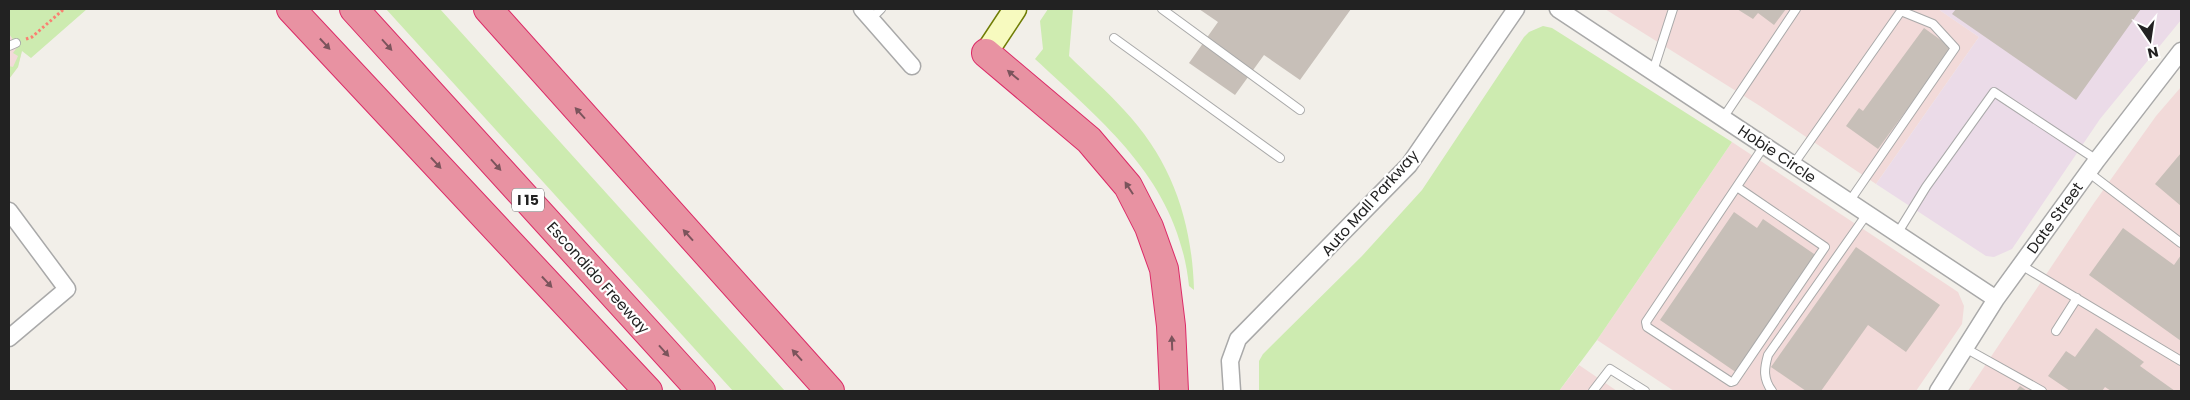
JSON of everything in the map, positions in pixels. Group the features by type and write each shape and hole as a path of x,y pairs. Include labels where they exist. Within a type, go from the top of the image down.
{"highway":[{"path":"291,9 648,391"},
{"name":"Escondido Freeway","path":"354,9 701,391"},
{"path":"488,9 830,391"},
{"path":"986,53 1089,140 1128,186 1149,227 1164,269 1171,326 1174,391"}],"main road":[{"path":"986,53 1015,9"}],"street":[{"name":"Auto Mall Parkway","path":"1232,391 1230,361 1238,339 1409,165 1516,9"},
{"name":"Hobie Circle","path":"1558,9 1996,299"},
{"path":"871,12 912,66"},
{"name":"Date Street","path":"1938,391 1996,299 2092,166 2181,51"},
{"path":"9,211 67,288 9,338"}],"lane":[{"path":"1162,9 1300,110"},
{"path":"1653,72 1673,9"},
{"path":"1723,118 1796,9"},
{"path":"1793,165 1901,11 1933,24 1955,48 1849,202"},
{"path":"1114,38 1280,158"},
{"path":"1897,234 1926,187 1994,92 2092,166 2181,243"},
{"path":"1764,146 1646,322 1647,327 1732,382 1825,250 1824,245"},
{"path":"1737,187 1824,245 1840,251"},
{"path":"1772,391 1767,384 1764,368 1768,355 1866,214"},
{"path":"2021,265 2181,361"},
{"path":"2056,331 2077,298"},
{"path":"1965,348 2042,391"},
{"path":"1593,391 1610,369 1645,391"}],"path":[{"path":"12,44 32,37 64,9"}],"shaded area":[{"path":"1605,9 1938,9 1979,37 1876,184 1760,106"},
{"path":"1938,9 2181,9 2181,20 2100,119 2012,249 1994,257 1986,256 1876,184 1979,37"},
{"path":"9,34 22,50 18,67 9,79"},
{"path":"2181,87 2181,391 1968,391 2094,203 2156,116"},
{"path":"1732,142 1958,292 1964,306 1962,324 1916,391 1674,391 1597,340"},
{"path":"1579,365 1617,391 1559,391"}],"green space":[{"path":"9,9 87,9 31,58 22,51 18,67 9,79 9,66 13,67 18,56 13,53 18,46 9,34"},
{"path":"386,9 440,9 785,391 733,391"},
{"path":"1048,9 1073,9 1069,56 1117,103 1141,130 1167,171 1184,216 1189,240 1194,290 1189,286 1182,249 1170,216 1154,186 1135,159 1112,133 1035,59 1043,49 1040,21"},
{"path":"1543,26 1552,28 1732,142 1597,340 1559,391 1259,391 1259,361 1263,354 1362,256 1422,190 1524,37 1529,32"}],"building":[{"path":"1199,9 1351,9 1300,80 1264,55 1235,95 1189,63 1218,22"},
{"path":"1737,9 1786,9 1774,25 1758,13 1753,19"},
{"path":"1956,9 2141,9 2076,100 1952,14"},
{"path":"1924,28 1952,48 1878,149 1846,126 1859,108 1863,111"},
{"path":"2181,153 2181,206 2155,184"},
{"path":"1734,212 1757,228 1763,219 1817,256 1737,373 1660,320"},
{"path":"2123,228 2174,265 2181,255 2181,341 2089,275"},
{"path":"1856,247 1940,305 1906,352 1868,325 1821,391 1806,391 1771,367"},
{"path":"2096,328 2144,362 2140,366 2175,391 2111,391 2105,387 2102,391 2070,391 2048,376 2066,351 2075,357"},
{"path":"2020,386 2027,391 2016,391"}]}
